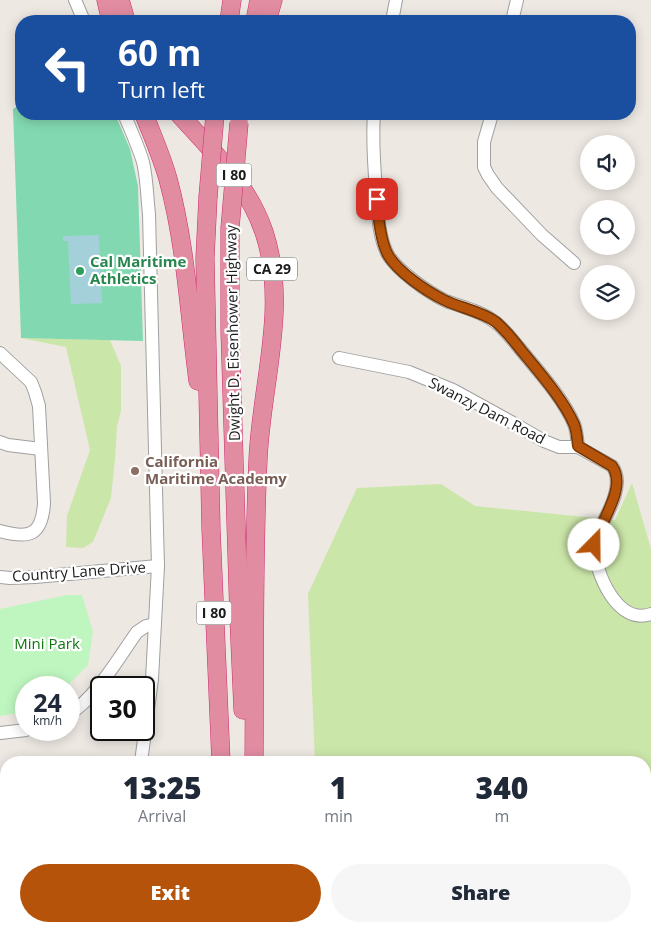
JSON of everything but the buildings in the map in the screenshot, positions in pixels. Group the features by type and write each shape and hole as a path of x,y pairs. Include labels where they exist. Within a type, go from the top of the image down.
{"highway":[{"path":"106,0 110,15"},
{"path":"120,0 124,15"},
{"path":"221,15 222,0"},
{"path":"230,15 232,0"},
{"path":"256,15 259,0"},
{"path":"268,15 272,0"},
{"path":"146,120 168,178 176,215 189,294 191,332 210,463"},
{"name":"CA 29","path":"185,120 224,163 253,206 264,232 274,283 275,309 258,460 255,563 254,756"},
{"name":"Dwight D. Eisenhower Highway","path":"214,120 205,258 211,529 221,756"},
{"name":"Dwight D. Eisenhower Highway","path":"240,120 230,228 230,331 239,620 247,756"}],"street":[{"path":"75,0 81,15"},
{"path":"393,15 396,0"},
{"path":"513,15 517,0"},
{"path":"126,120 143,164 149,214 158,566 152,679 142,756"},
{"path":"374,120 378,212 382,239 388,254 397,266 417,284 444,300 477,312 496,322 564,404 575,426 578,446 616,470 618,481 611,507 594,545 598,565 604,583 619,606 632,615 645,616 651,614"},
{"path":"490,120 484,142 484,167 488,175 497,188 542,235 574,263"},
{"path":"0,353 31,382 39,406 43,514 41,523 36,531 26,535 14,535 0,531"},
{"name":"Swanzy Dam Road","path":"339,358 409,372 453,390 544,441 558,447 578,446"},
{"path":"0,442 8,445 41,449"},
{"name":"Country Lane Drive","path":"0,577 10,578 158,566"},
{"path":"80,705 96,689 137,632 146,626 155,624"},
{"path":"0,733 15,731"}],"green space":[{"name":"Cal Maritime Athletics","path":"15,108 15,120 118,120 130,149 138,186 143,341 21,338 13,109"},
{"path":"21,338 110,340 121,366 121,411 117,426 111,498 93,542 83,548 66,547 67,516 90,450 66,347"},
{"path":"632,483 651,549 651,756 315,756 308,594 357,488 441,484 475,506 615,520"},
{"name":"Mini Park","path":"67,595 82,595 93,632 88,665 77,676 15,676 15,714 0,716 0,609"}],"water":[{"path":"99,235 102,303 71,304 68,241 63,241 63,236"}],"place":[{"name":"Cal Maritime Athletics","path":"80,271"},
{"name":"California Maritime Academy","path":"135,471"}],"route":[{"path":"377,199 382,239 388,254 397,266 417,284 444,300 477,312 496,322 564,404 575,426 578,446 616,470 618,481 611,507 594,545"}]}
